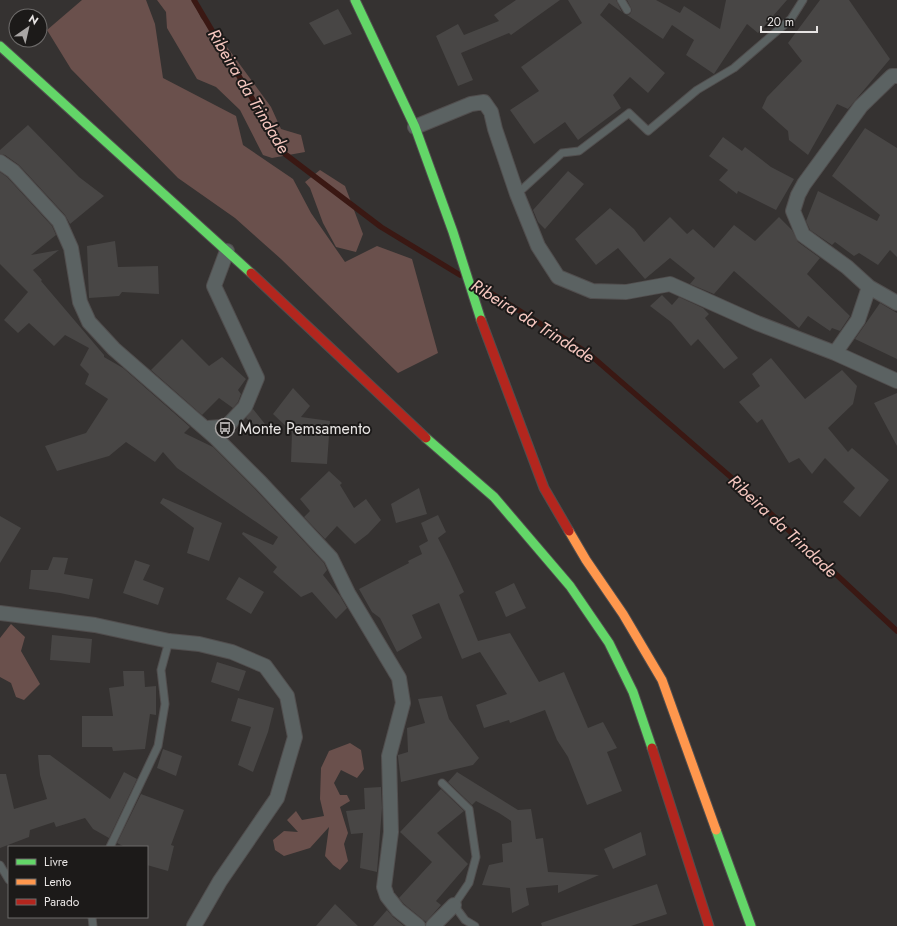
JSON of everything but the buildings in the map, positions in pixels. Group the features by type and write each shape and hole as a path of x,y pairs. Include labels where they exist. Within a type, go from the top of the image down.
{"street":[{"path":"356,0 415,127 453,232 478,311 544,488 586,560 623,614 662,680 751,926"},
{"path":"0,46 227,251 413,426 494,498 570,586 609,643 634,692 667,790 709,926"},
{"path":"897,76 892,76 861,106 804,184 798,195 793,211 803,235 847,268 869,287 897,303"},
{"path":"415,127 471,104 484,102 491,112 517,194 538,246 558,277 592,291 626,292 670,284 757,323 835,353 897,381"},
{"path":"0,162 13,171 59,221 71,248 80,302 89,322 114,349 216,438 261,483 331,558 348,593 399,678 403,703 389,756 391,832 384,887 387,896 398,910 418,926"},
{"path":"216,438 245,407 257,378 214,286 227,251"},
{"path":"835,353 858,320 869,287"},
{"path":"0,613 95,624 169,641 199,644 232,652 265,666 287,696 295,737 277,798 220,881 194,926"},
{"path":"434,926 454,905"}],"lane":[{"path":"621,0 627,10"},
{"path":"517,194 562,153 579,151 629,113 648,131 696,90 734,68 791,19 803,0"},
{"path":"201,425 230,422"},
{"path":"110,846 158,746 165,704 161,670 169,641"},
{"path":"442,782 469,809 476,857 469,884 454,905 465,920 475,926"},
{"path":"0,865 8,878"}],"shaded area":[{"path":"82,0 146,0 155,24 163,78 236,116 243,145 293,179 311,213 345,262 377,246 412,259 438,353 398,373 281,259 235,218 178,178 71,69 48,32 48,29"},
{"path":"157,0 193,0 201,18 219,36 271,107 281,129 301,135 305,152 272,158 263,155 240,110 216,87 197,79 167,28 166,12"},
{"path":"320,170 345,186 363,234 356,252 336,247 323,223 310,188 305,182"},
{"path":"11,624 25,637 21,651 40,684 24,700 16,697 11,683 0,677 0,638"},
{"path":"350,743 361,750 364,769 357,778 341,770 334,783 340,795 347,795 350,801 340,807 348,833 344,844 348,861 340,870 325,856 329,827 310,848 284,856 275,850 273,840 284,831 298,832 287,820 296,811 302,820 324,816 320,799 321,768 329,751"}],"waterway":[{"name":"Ribeira da Trindade","path":"194,0 285,154 381,227 460,275"},
{"name":"Ribeira da Trindade","path":"476,284 588,353 740,485 897,631"}],"traffic: fast":[{"path":"355,0 415,127 453,232 481,320"},
{"path":"0,46 251,273"},
{"path":"426,438 494,497 570,586 609,643 633,692 652,748"},
{"path":"716,830 751,926"}],"traffic: slow":[{"path":"569,531 586,560 623,614 662,680 716,830"}],"traffic: jam":[{"path":"251,273 426,438"},
{"path":"481,320 544,488 569,531"},
{"path":"652,748 709,926"}],"place":[{"name":"Monte Pemsamento","path":"225,428"}]}
